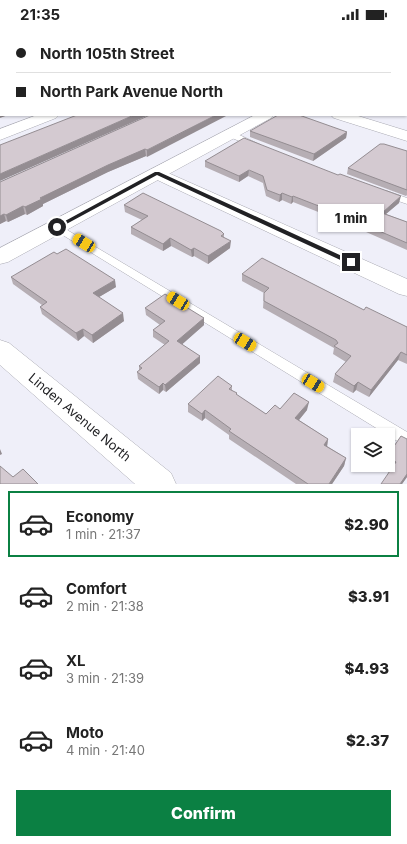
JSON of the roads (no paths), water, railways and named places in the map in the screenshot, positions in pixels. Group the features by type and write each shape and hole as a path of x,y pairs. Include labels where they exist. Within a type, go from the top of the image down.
{"street":[{"path":"0,135 48,116"},
{"path":"0,257 264,116"},
{"path":"342,116 407,136"},
{"path":"157,173 407,288"},
{"name":"Linden Avenue North","path":"0,350 159,484"}],"lane":[{"path":"230,134 266,148"},
{"path":"377,190 407,201"},
{"path":"57,227 407,440"}]}
